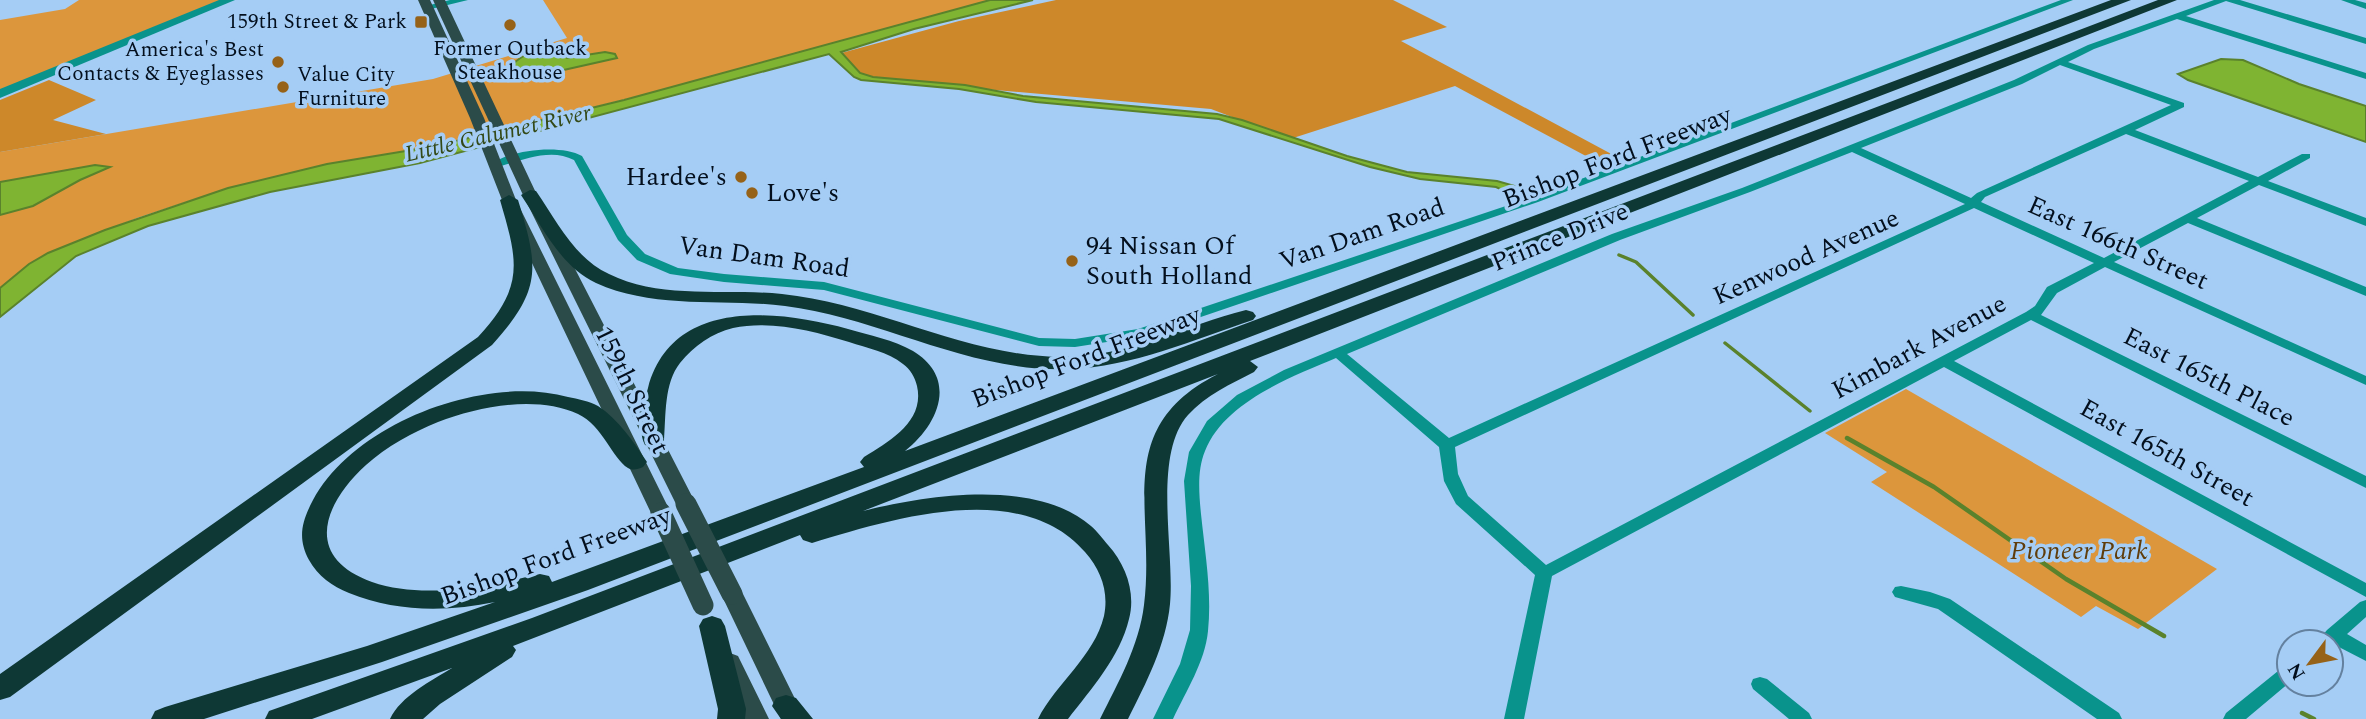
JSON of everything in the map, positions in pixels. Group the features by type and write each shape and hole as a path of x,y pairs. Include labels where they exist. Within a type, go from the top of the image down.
{"highway":[{"path":"2063,22 2082,10 2109,0"},
{"path":"2063,22 2124,0"},
{"name":"Bishop Ford Freeway","path":"279,719 541,625 2163,2"},
{"name":"Bishop Ford Freeway","path":"165,719 374,654 635,562 2063,22"},
{"path":"519,197 576,262 618,285 662,294 807,302 862,315 1002,357 1047,363 1094,360 1124,354 1287,304 1433,252 1501,234"},
{"path":"0,689 485,341 511,311 526,272 519,197"},
{"path":"1114,719 1143,662 1154,622 1159,584 1154,471 1158,451 1172,421 1201,393 1234,373 1401,304 1478,265"},
{"path":"653,440 656,396 673,358 695,338 725,324 763,319 807,323 887,348 914,361 925,376 931,392 929,407 916,430 893,450 794,502"},
{"path":"635,462 598,416 572,404 537,398 513,398 469,405 419,422 369,450 331,486 315,519 313,535 315,548 323,562 348,583 396,596 422,598 517,590 566,576 635,562"},
{"path":"741,547 791,541 839,525 950,503 1015,504 1068,523 1085,536 1107,562 1119,590 1119,608 1102,651 1052,719"},
{"path":"708,616 732,709 731,719"},
{"path":"404,719 440,689 541,625"}],"main road":[{"path":"440,2 514,160 519,197"},
{"path":"426,4 494,158 519,197"},
{"name":"159th Street","path":"519,197 653,440 793,715"},
{"name":"159th Street","path":"519,197 635,462 757,719"}],"street":[{"path":"0,94 229,0"},
{"path":"426,4 464,0"},
{"path":"2038,0 2055,6"},
{"name":"Van Dam Road","path":"494,158 514,160 552,152 572,154 578,158 631,248 641,257 674,271 824,286 1039,342 1074,343 1140,333 1534,200 2069,0"},
{"name":"Prince Drive","path":"1163,719 1193,654 1199,633 1196,539 1190,482 1198,445 1217,418 1245,396 1266,383 1616,237 1852,148 2091,47 2222,0"},
{"path":"2230,0 2366,41"},
{"path":"2345,0 2366,6"},
{"path":"2179,17 2366,76"},
{"name":"Kenwood Avenue","path":"1447,445 1964,210 1981,195 2180,105 2060,62"},
{"path":"2126,130 2366,222"},
{"name":"East 166th Street","path":"1852,148 2366,381"},
{"name":"Kimbark Avenue","path":"1544,573 2031,315 2043,307 2048,293 2052,290 2306,156"},
{"path":"2189,219 2366,292"},
{"name":"East 165th Place","path":"2031,315 2366,483"},
{"path":"1338,353 1447,445 1448,475 1454,490 1544,573 1514,719"},
{"name":"East 165th Street","path":"1943,361 2366,591"},
{"path":"1901,592 1944,604 2112,719"},
{"path":"2342,628 2366,607"},
{"path":"2345,645 2366,654"},
{"path":"1760,684 1802,719"},
{"path":"2233,719 2275,684"}],"green space":[{"path":"79,0 224,0 0,92 0,20 65,9"},
{"path":"543,0 990,0 670,88 436,146 327,164 228,188 137,218 48,253 29,264 0,288 0,152 433,79 567,38"},
{"name":"Pioneer Park","path":"1906,389 2217,569 2138,629 2096,606 2081,617 1871,482 1887,472 1825,433"}],"shaded area":[{"path":"1056,0 1393,0 1447,27 1401,41 1617,157 1599,163 1455,86 1290,139 1211,109 871,79 862,81 834,55 959,21"},
{"path":"49,80 96,100 53,120 106,134 0,152 0,100"}],"water":[{"name":"Little Calumet River","path":"990,0 1033,0 914,29 841,52 860,73 873,77 965,85 1023,96 1217,114 1347,156 1407,172 1497,181 1525,189 1513,195 1496,187 1420,179 1370,167 1219,119 1036,102 959,89 861,80 829,54 420,163 270,192 148,226 76,256 0,317 0,288 29,264 48,253 105,230 228,188 327,164 436,146 624,100"},
{"path":"559,47 567,58 605,52 615,54 617,58 528,78 512,76 511,66 527,54 539,49"},
{"path":"2221,59 2243,60 2299,84 2366,106 2366,142 2188,80 2178,74"},
{"path":"95,165 110,167 33,206 0,215 0,182"}],"waterway":[{"path":"1619,255 1636,262 1693,315"},
{"path":"1725,343 1810,411"},
{"path":"1847,438 1934,487 2066,579 2164,636"},
{"path":"2302,713 2314,719"}],"place":[{"name":"159th Street & Park","path":"421,22"},
{"name":"Former Outback Steakhouse","path":"510,25"},
{"name":"America's Best Contacts & Eyeglasses","path":"278,62"},
{"name":"Value City Furniture","path":"283,87"},
{"name":"Hardee's","path":"741,177"},
{"name":"Love's","path":"752,193"},
{"name":"94 Nissan Of South Holland","path":"1072,261"}]}
